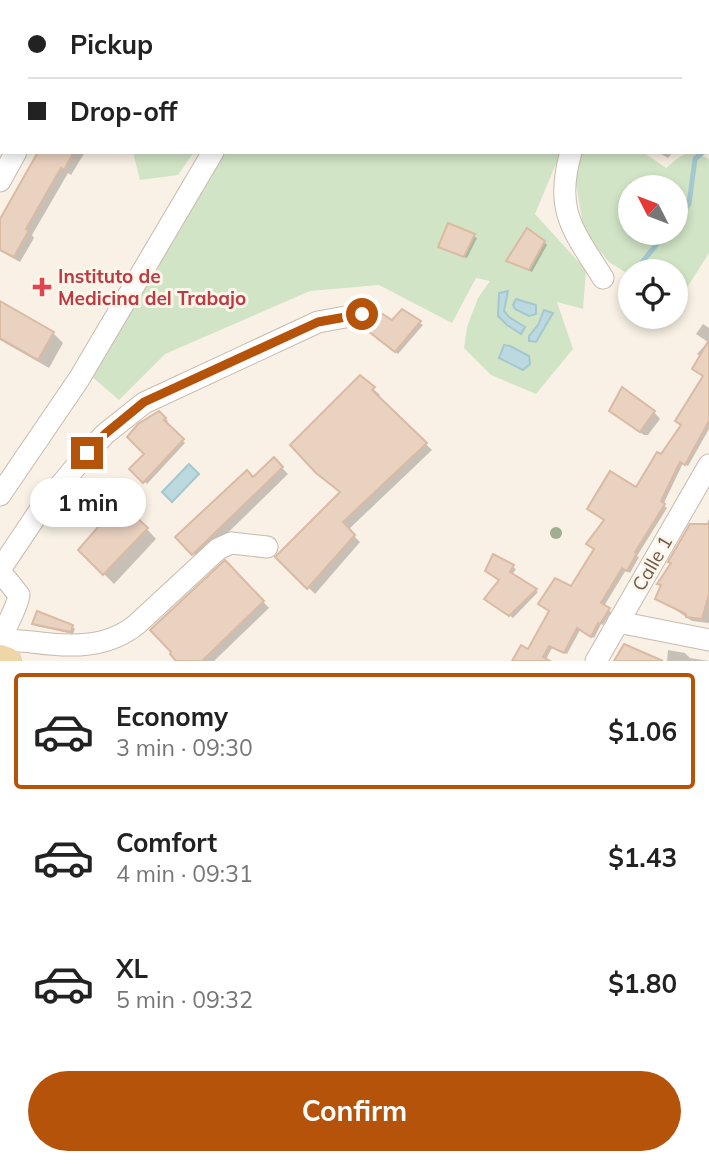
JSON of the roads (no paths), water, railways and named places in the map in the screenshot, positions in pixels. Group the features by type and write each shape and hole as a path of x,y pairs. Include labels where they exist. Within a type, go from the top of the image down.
{"street":[{"path":"0,181 15,154"},
{"path":"0,495 79,379 212,154"},
{"path":"570,154 565,174 565,204 573,233 603,278"},
{"path":"267,547 231,543 218,549 125,634 104,642 70,647 2,648 5,624 18,603 19,594 3,575 1,568 40,510 105,434 144,402 318,322 362,314"},
{"name":"Calle 1","path":"596,661 709,465"},
{"path":"618,622 709,640"}],"water":[{"path":"508,291 504,311 525,327 521,334 498,316 499,293"},
{"path":"516,299 536,305 536,314 529,316 515,309 513,305"},
{"path":"544,310 553,313 536,342 529,341 529,336 538,325"},
{"path":"504,345 529,356 530,364 523,370 499,358"},
{"path":"189,464 199,474 172,502 162,492"}],"waterway":[{"path":"688,205 695,159 701,154"},
{"path":"645,259 656,245"}],"place":[{"name":"Instituto de Medicina del Trabajo","path":"42,287"}]}
